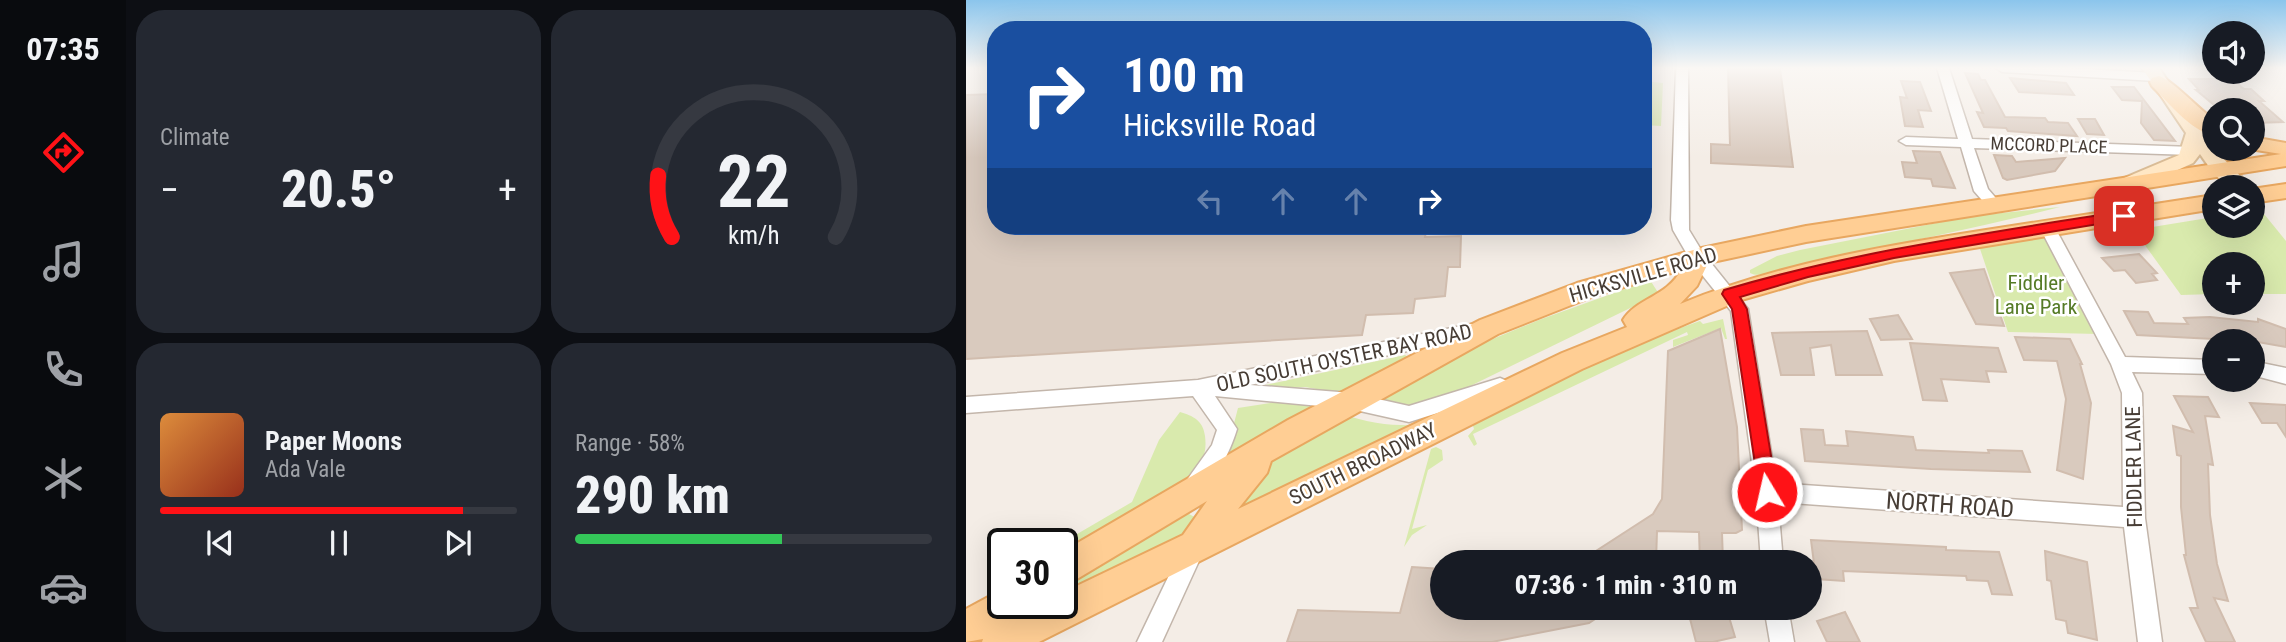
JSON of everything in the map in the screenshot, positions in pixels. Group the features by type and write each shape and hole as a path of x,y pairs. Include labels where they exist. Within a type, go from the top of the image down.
{"main road":[{"path":"2176,98 2186,109 2200,138 2227,175"},
{"path":"2129,184 2181,162 2200,138"},
{"path":"2265,146 2286,149"},
{"name":"HICKSVILLE ROAD","path":"1078,561 1271,446 1489,327 1586,289 1698,257 1850,227 2286,160"},
{"path":"2265,194 2286,191"},
{"name":"HICKSVILLE ROAD","path":"1730,294 1808,272 1894,253 2202,204"},
{"path":"1730,294 1729,277 1734,268 1850,227"},
{"path":"1572,361 1684,289 1694,274 1698,257"},
{"name":"SOUTH BROADWAY","path":"1000,642 1572,361 1730,294"},
{"path":"1194,547 1232,491 1271,446"},
{"path":"966,629 987,616"}],"street":[{"path":"1681,98 1681,230 1698,257 1730,294 1739,309 1767,492 1772,550"},
{"path":"1952,98 1981,191 1993,204"},
{"name":"MCCORD PLACE","path":"1906,141 2200,138"},
{"name":"FIDDLER LANE","path":"2048,228 2120,364 2132,393 2134,518 2150,642"},
{"name":"OLD SOUTH OYSTER BAY ROAD","path":"966,405 1198,388 1489,327"},
{"name":"OLD SOUTH OYSTER BAY ROAD","path":"1198,388 1351,401 1409,414 1432,409 1572,361"},
{"path":"2120,364 2202,367"},
{"path":"2265,371 2286,376"},
{"path":"1173,504 1206,471 1221,449 1227,429 1198,388"},
{"name":"NORTH ROAD","path":"1767,492 2134,518"},
{"path":"1149,642 1194,547"},
{"path":"1778,620 1782,642"}],"green space":[{"path":"1652,98 1662,98 1661,126 1652,126"},
{"path":"2060,207 1763,275 1750,273 1750,270 1777,256 1800,250 1972,216"},
{"path":"2265,215 2286,241 2286,294 2265,294 2265,252 2202,252 2202,294 2181,295 2134,230 2202,219 2202,238 2265,238"},
{"name":"Fiddler Lane Park","path":"2044,232 2099,334 2008,332 1978,243"},
{"path":"1650,280 1659,294 1456,393 1408,408 1385,402 1384,395 1459,353 1539,320"},
{"path":"1723,319 1727,339 1721,328 1673,347 1673,340 1688,335 1687,332 1473,434 1477,444 1474,446 1468,436 1474,429 1472,423 1584,368 1700,321 1703,324"},
{"path":"1405,355 1408,357 1339,393 1305,387 1262,390 1256,387"},
{"path":"1277,402 1306,402 1315,407 1228,457 1226,454 1238,408"},
{"path":"1180,412 1189,415 1197,419 1202,426 1205,436 1204,455 1192,474 1177,487 1078,547 1078,534 1132,502 1159,440"},
{"path":"1343,414 1382,424 1422,425 1238,513 1234,502 1263,466"},
{"path":"1436,447 1442,450 1443,460 1428,470 1412,529 1427,525 1412,535 1404,547 1431,449"},
{"path":"1189,514 1200,520 1192,534 1078,592 1078,572 1170,517"}],"building":[{"path":"966,98 987,98 987,235 1461,236 1460,267 1448,267 1445,296 1415,299 1413,313 1366,315 1362,335 966,359"},
{"path":"1729,98 1784,98 1793,167 1711,163 1711,144 1730,145"},
{"path":"1900,98 1926,98 1931,111 1918,110 1923,127 1905,126"},
{"path":"1976,98 1995,98 2005,117 2045,118 2048,122 2068,123 2077,136 1984,127 1977,112 1983,113"},
{"path":"2120,98 2142,98 2175,141 2154,140 2141,123 2142,101"},
{"path":"2265,106 2283,122 2265,123"},
{"path":"2078,119 2095,119 2104,135 2087,134"},
{"path":"1913,151 1940,152 1955,188 1933,186 1931,179 1905,177 1902,162 1917,163"},
{"path":"1994,155 2012,156 2016,162 2065,158 2055,171 2007,180 2003,178"},
{"path":"2139,254 2157,273 2152,274 2157,280 2136,283 2125,270 2114,271 2102,258"},
{"path":"1984,269 2004,326 1976,324 1950,273"},
{"path":"2124,311 2148,312 2154,323 2188,324 2184,318 2210,317 2258,322 2258,319 2286,329 2286,347 2265,343 2265,329 2202,329 2202,338 2137,335"},
{"path":"1898,315 1912,339 1881,340 1870,319"},
{"path":"1720,329 1737,427 1742,530 1722,533 1723,550 1700,550 1699,532 1657,531 1656,550 1598,550 1653,514 1662,499 1668,351"},
{"path":"1867,331 1882,375 1836,375 1831,345 1810,348 1814,375 1781,375 1772,333"},
{"path":"2015,337 2070,339 2082,364 2091,403 2083,479 2057,470 2066,399 2057,361 2024,360"},
{"path":"1910,343 1998,348 2006,372 1986,371 1989,382 1941,379 1947,401 1923,400"},
{"path":"2174,396 2208,397 2219,417 2205,416 2213,465 2208,464 2210,515 2217,564 2228,601 2214,598 2235,642 2206,642 2190,608 2198,608 2184,555 2181,456 2177,455 2173,426 2193,432"},
{"path":"2250,403 2286,405 2286,437 2277,423 2262,423"},
{"path":"1801,429 1823,430 1825,445 1848,446 1846,431 1913,437 1916,450 1989,453 1988,450 2022,451 2030,472 1805,461"},
{"path":"1811,540 1999,552 2012,595 1992,594 1988,581 1967,580 1966,576 1843,571 1844,581 1822,579 1822,550 1812,550"},
{"path":"2045,551 2087,562 2097,640 2068,633 2066,621 2056,619 2051,581 2047,580"},
{"path":"1412,567 1430,568 1430,620 1594,620 1492,642 1287,642 1298,610 1400,613"},
{"path":"1845,612 1860,642 1827,642 1817,621"},
{"path":"1690,620 1730,620 1735,637 1713,642 1696,642"}],"route":[{"path":"1767,492 1739,309 1730,294 1808,272 1894,253 2124,216"}]}
